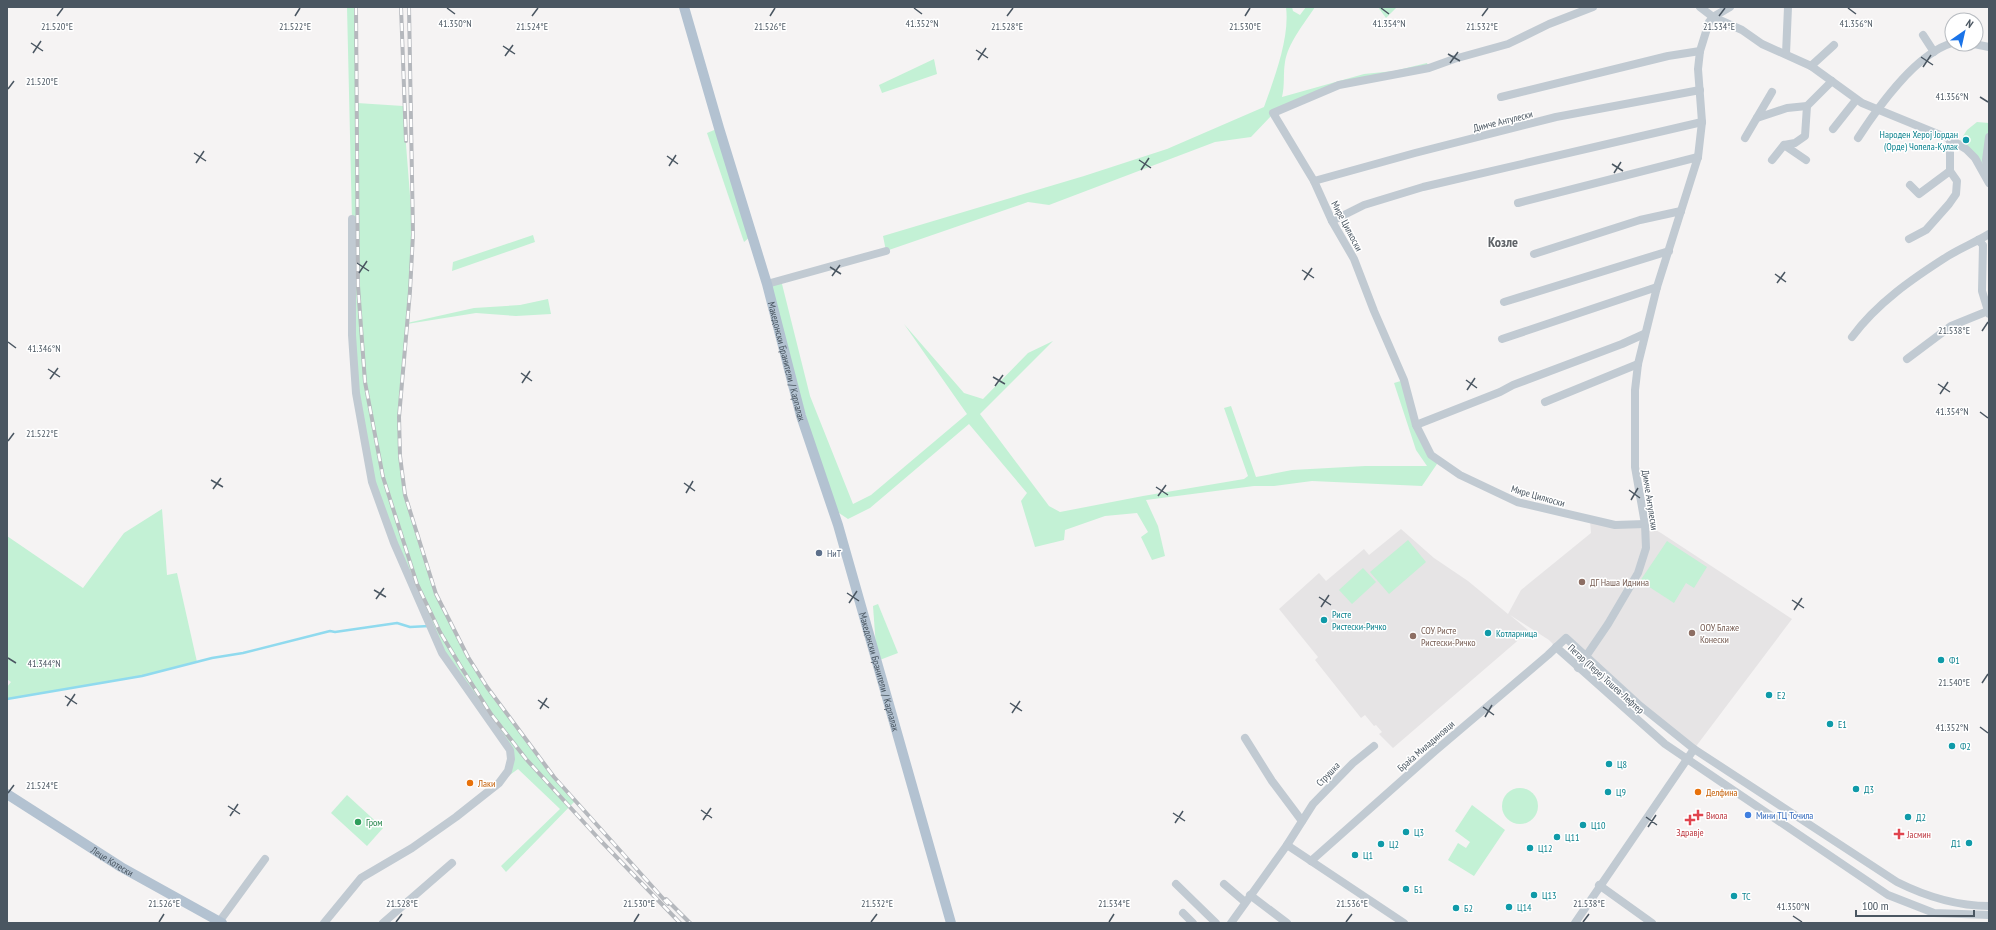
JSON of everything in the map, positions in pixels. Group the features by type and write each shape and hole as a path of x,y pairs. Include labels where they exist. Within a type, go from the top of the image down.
{"main road":[{"name":"Македонски Бранители / Карпалак","path":"684,7 718,128 767,284 802,416 838,524 951,923"},
{"name":"Леце Котески","path":"7,794 121,867 221,922"}],"street":[{"name":"Мире Цилкоски","path":"1593,7 1549,24 1508,44 1454,59 1429,68 1339,85 1274,113 1314,182 1332,221 1354,259 1374,311 1404,380 1416,425 1431,455 1460,475 1517,502 1615,525 1645,524"},
{"path":"1700,7 1713,17 1742,30 1762,44 1811,66 1856,100 1876,110 1950,139 1966,149 1975,158 1989,183"},
{"path":"1713,17 1730,7"},
{"path":"1786,54 1788,7"},
{"name":"Димче Антулески","path":"1578,668 1588,656 1638,573 1646,548 1645,524 1635,467 1635,390 1638,364 1644,334 1657,287 1698,157 1702,122 1698,69 1700,51 1709,22 1713,17"},
{"path":"1923,35 1934,52"},
{"path":"1811,66 1834,45"},
{"path":"1858,138 1876,110 1901,80 1944,45"},
{"path":"1501,97 1660,58 1700,51"},
{"path":"1758,118 1787,108 1807,106 1832,81"},
{"name":"Димче Антулески","path":"1314,182 1415,153 1556,117 1700,90"},
{"path":"1745,138 1772,92"},
{"path":"1833,129 1856,100"},
{"path":"1772,160 1784,145 1795,143 1805,136 1807,106"},
{"path":"1332,221 1364,205 1424,187 1702,122"},
{"path":"1989,137 1986,160 1989,183"},
{"path":"1909,239 1926,230 1956,194 1957,180 1950,171 1950,139"},
{"path":"1784,145 1806,160"},
{"path":"1518,203 1698,157"},
{"path":"1910,185 1919,194 1950,171"},
{"path":"1534,254 1640,220 1681,211"},
{"path":"324,923 360,878 412,848 499,783 508,771 511,759 510,750 442,652 394,543 372,482 356,393 352,335 352,219"},
{"path":"1852,337 1866,318 1887,299 1948,256 1989,234"},
{"path":"1907,359 1950,326 1989,313 1982,291 1983,245 1978,240"},
{"path":"767,284 886,251"},
{"path":"1504,302 1668,252"},
{"path":"1502,339 1657,287"},
{"path":"1416,425 1644,334"},
{"path":"1545,402 1638,364"},
{"name":"Петар (Пере) Тошев-Лефтер","path":"1986,918 1934,913 1888,895 1664,744 1556,647 1566,638 1588,656 1638,704 1694,749 1897,882 1919,893 1956,902 1987,906"},
{"name":"Браќа Миладиновци","path":"1311,861 1556,647"},
{"path":"1245,738 1272,781 1302,821"},
{"name":"Струшка","path":"1231,923 1287,845 1313,804 1353,763 1374,746"},
{"path":"1575,923 1599,885 1685,759 1694,749"},
{"path":"1287,845 1404,923"},
{"path":"221,922 265,859"},
{"path":"383,923 452,863"},
{"path":"1176,884 1216,923"},
{"path":"1224,884 1287,923"},
{"path":"1599,885 1652,923"},
{"path":"1986,918 1987,906"},
{"path":"1183,913 1193,923"}],"shaded area":[{"path":"1590,520 1645,524 1792,619 1694,749 1566,638 1556,647 1549,640 1510,615 1529,631 1393,748 1379,734 1382,732 1376,725 1374,726 1365,715 1361,718 1315,660 1318,657 1279,609 1319,573 1326,581 1364,549 1369,555 1401,529 1434,558 1468,581 1508,614 1521,590 1591,533"}],"green space":[{"path":"347,7 356,7 357,103 403,106 413,234 407,323 474,308 520,305 548,299 551,314 516,316 476,313 407,324 399,417 400,456 405,495 436,594 468,657 487,687 507,716 575,801 506,872 501,866 560,809 518,769 499,783 508,771 510,750 442,653 372,482 356,393"},
{"path":"1286,7 1292,7 1293,11 1300,15 1306,7 1315,7 1289,48 1284,66 1282,97 1364,74 1394,71 1427,63 1429,68 1339,85 1274,113 1251,137 1215,142 1049,205 1028,202 886,251 883,236 1084,176 1167,149 1264,107 1280,58 1286,32"},
{"path":"1378,7 1397,7 1386,18"},
{"path":"934,59 937,74 882,93 879,85"},
{"path":"1977,122 1989,123 1989,137 1983,171 1958,144 1967,130"},
{"path":"719,128 751,236 744,242 707,133"},
{"path":"533,235 535,242 452,271 453,262"},
{"path":"781,280 810,396 853,504 871,495 967,414 904,324 964,393 983,399 1028,353 1053,341 980,414 1049,506 1060,512 1244,479 1248,476 1224,408 1231,406 1256,477 1292,470 1365,466 1427,466 1416,450 1394,383 1404,380 1416,425 1439,461 1422,486 1312,481 1274,486 1254,486 1146,500 1158,526 1165,556 1152,560 1141,537 1148,532 1137,513 1105,516 1065,530 1064,540 1035,547 1021,501 1027,493 969,424 870,508 848,519 833,509 767,284"},
{"path":"162,509 167,575 177,573 197,662 142,676 7,699 7,687 11,682 7,679 7,536 83,588 124,533"},
{"path":"1408,540 1426,562 1389,594 1370,572"},
{"path":"1667,541 1707,567 1694,588 1686,583 1674,603 1640,581"},
{"path":"1363,568 1376,582 1352,604 1339,590"},
{"path":"878,604 898,653 877,661 873,606"},
{"path":"1524,788 1533,793 1537,799 1537,813 1533,819 1524,824 1516,824 1507,819 1503,813 1502,802 1507,793 1513,789"},
{"name":"Гром","path":"347,795 383,828 367,846 331,813"},
{"path":"1472,805 1505,830 1474,876 1448,860 1458,843 1466,848 1470,842 1455,831"}],"waterway":[{"path":"7,699 142,676 212,658 243,653 330,631 335,632 397,623 410,627 429,626"}],"railway":[{"path":"356,7 358,286 365,382 383,477 417,584 440,632 491,714 526,759 600,840 680,923"},
{"path":"401,7 406,141"},
{"path":"409,7 413,234 410,291 399,417 400,456 405,495 436,594 468,657 487,687 554,777 668,904"},
{"path":"666,899 690,923"}],"place":[{"name":"Народен Херој Јордан (Орде) Чопела-Кулак","path":"1966,140"},
{"name":"НиТ","path":"819,553"},
{"name":"ДГ Наша Иднина","path":"1582,582"},
{"name":"Ристе Ристески-Ричко","path":"1324,620"},
{"name":"Котларница","path":"1488,633"},
{"name":"ООУ Блаже Конески","path":"1692,633"},
{"name":"СОУ Ристе Ристески-Ричко","path":"1413,636"},
{"name":"Ф1","path":"1941,660"},
{"name":"Е2","path":"1769,695"},
{"name":"Е1","path":"1830,724"},
{"name":"Ф2","path":"1952,746"},
{"name":"Ц8","path":"1609,764"},
{"name":"Лаки","path":"470,783"},
{"name":"Д3","path":"1856,789"},
{"name":"Ц9","path":"1608,792"},
{"name":"Делфина","path":"1698,792"},
{"name":"Виола","path":"1698,815"},
{"name":"Мини ТЦ Точила","path":"1748,815"},
{"name":"Д2","path":"1908,817"},
{"name":"Здравје","path":"1690,820"},
{"name":"Гром","path":"358,822"},
{"name":"Ц10","path":"1583,825"},
{"name":"Ц3","path":"1406,832"},
{"name":"Јасмин","path":"1899,834"},
{"name":"Ц11","path":"1557,837"},
{"name":"Д1","path":"1969,843"},
{"name":"Ц2","path":"1381,844"},
{"name":"Ц12","path":"1530,848"},
{"name":"Ц1","path":"1355,855"},
{"name":"Б1","path":"1406,889"},
{"name":"Ц13","path":"1534,895"},
{"name":"ТС","path":"1734,896"},
{"name":"Ц14","path":"1509,907"},
{"name":"Б2","path":"1456,908"}],"district":[{"name":"Козле","path":"1503,242"}]}
